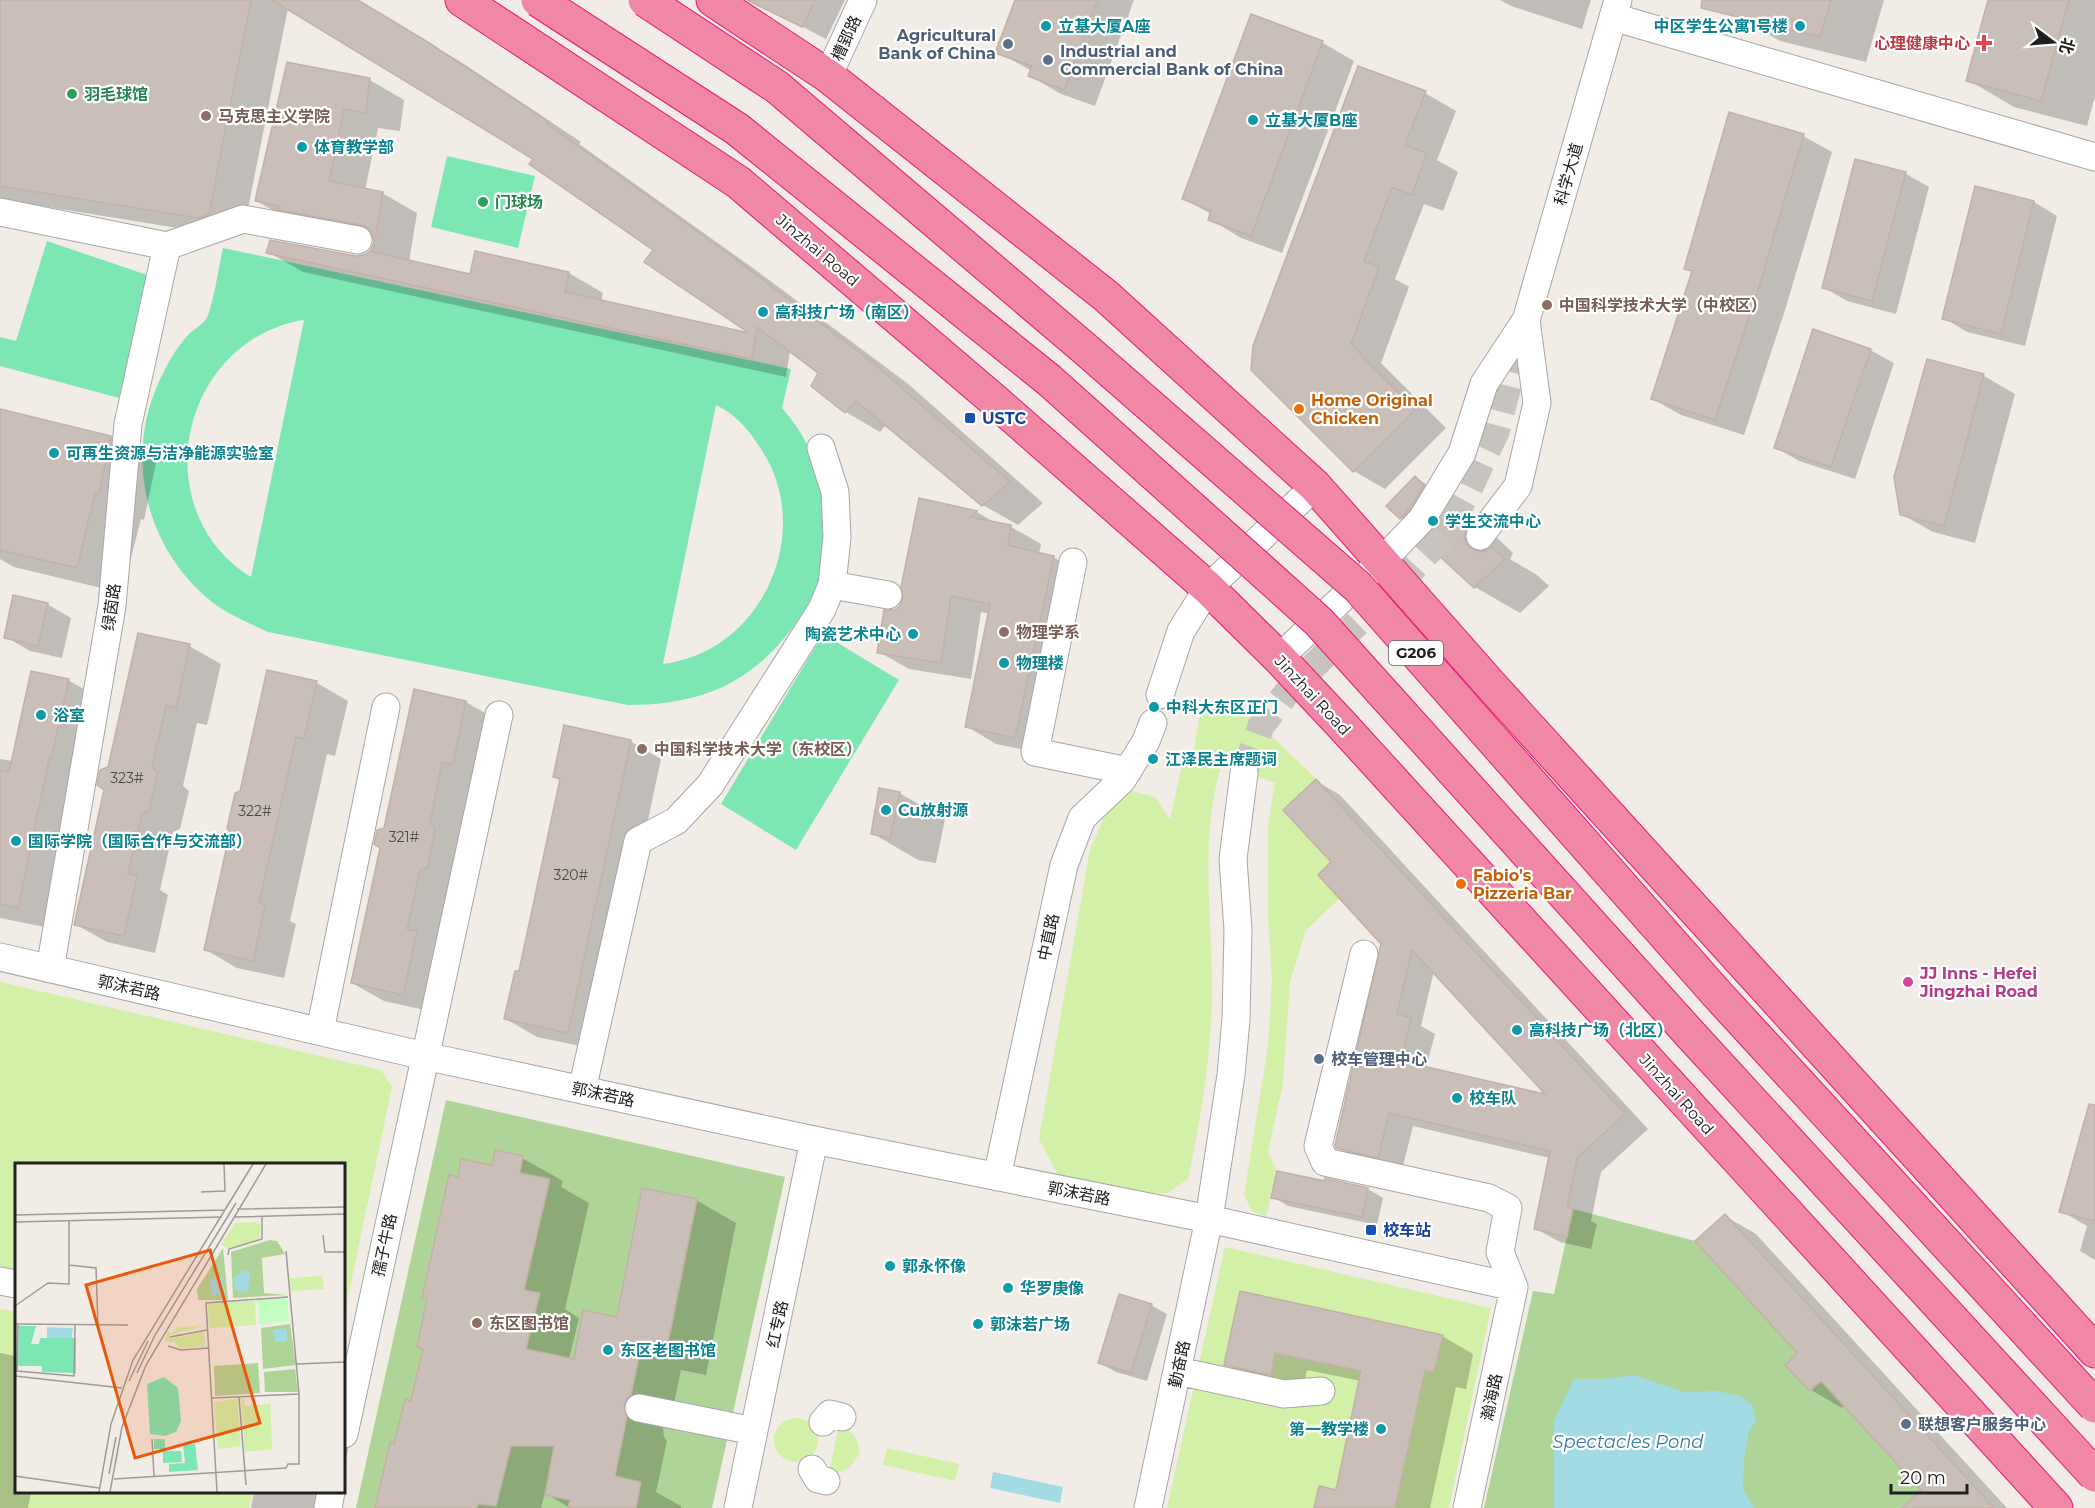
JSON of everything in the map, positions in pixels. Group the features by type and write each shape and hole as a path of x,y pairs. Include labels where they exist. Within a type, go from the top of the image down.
{"highway":[{"name":"Jinzhai Road","path":"462,0 738,182 995,401 1208,588 1279,658 2056,1508"},
{"path":"538,0 736,129 1049,380 1319,622 1683,1025 2095,1475"},
{"name":"G206","path":"645,0 777,87 1084,348 1358,587 1725,1003 2095,1406"},
{"path":"712,0 828,76 1106,296 1315,486 1488,682 2095,1351"}],"street":[{"name":"槽郢路","path":"828,76 863,0"},
{"path":"1616,8 2095,157"},
{"name":"科学大道","path":"1518,348 1616,8"},
{"path":"0,212 167,246 243,219 358,240"},
{"name":"绿茵路","path":"50,969 112,606 128,424 167,246"},
{"path":"1480,536 1518,486 1536,403 1526,320"},
{"path":"1279,658 1382,561 1422,519 1462,453 1484,384 1526,320"},
{"path":"582,1090 638,841 676,821 710,785 822,609 832,585 837,537 835,492 821,448"},
{"path":"1160,696 1181,631 1208,588 1315,486"},
{"path":"1073,562 1035,752 1128,771"},
{"path":"832,585 888,595"},
{"path":"320,1031 386,707"},
{"name":"孺子牛路","path":"345,1424 352,1355 425,1056 499,715"},
{"name":"中直路","path":"997,1177 1064,865 1082,818 1122,780 1146,741 1153,723"},
{"name":"勤奋路","path":"1149,1508 1209,1219 1231,1075 1236,1019 1238,930 1233,859 1244,773"},
{"path":"1364,954 1318,1146 1325,1162 1489,1198 1508,1208 1500,1252 1514,1287"},
{"name":"郭沫若路","path":"0,957 425,1056 814,1140 1209,1219 1514,1287"},
{"name":"红专路","path":"738,1508 814,1140"},
{"path":"0,1281 15,1284"},
{"name":"瀚海路","path":"1467,1508 1514,1287"},
{"path":"1178,1371 1284,1394 1321,1391"},
{"path":"639,1408 754,1431"},
{"path":"328,1508 332,1493"}],"green space":[{"name":"门球场","path":"447,156 535,176 518,248 431,227"},
{"path":"47,241 153,277 119,398 0,366 0,337 16,341"},
{"path":"223,248 791,369 782,408 811,452 824,502 821,570 805,609 793,627 759,664 721,688 677,701 628,705 268,632 225,611 190,581 171,557 157,530 148,502 143,473 143,443 148,413 158,384 179,346 206,319","holes":["304,320 251,577 222,553 202,525 191,492 188,458 192,424 205,391 225,363 253,339 284,325","716,405 735,417 751,434 776,478 783,513 781,548 771,581 753,611 729,636 699,655 663,664"]},
{"path":"823,634 899,680 796,850 721,804"},
{"path":"1204,704 1254,719 1316,779 1283,810 1331,862 1318,875 1340,898 1306,930 1290,982 1283,1083 1268,1152 1277,1171 1266,1217 1252,1211 1244,1195 1268,1046 1272,980 1268,918 1268,825 1275,783 1222,764 1215,790 1209,843 1212,1003 1209,1054 1188,1179 1168,1193 1151,1193 1059,1177 1039,1139 1090,850 1108,808 1132,791 1155,797 1170,820 1183,760 1192,760"},
{"path":"0,982 381,1070 392,1087 345,1311 345,1163 15,1163 15,1269 0,1266"},
{"path":"446,1100 785,1177 712,1508 356,1508"},
{"path":"1573,1209 1695,1241 1797,1353 1786,1365 1810,1391 1821,1381 1921,1490 1918,1508 1484,1508 1533,1291 1554,1294"},
{"path":"1225,1247 1491,1308 1449,1508 1167,1508"},
{"path":"0,1309 15,1312 15,1493 253,1493 249,1508 0,1508"},
{"path":"796,1418 812,1424 818,1440 812,1456 796,1462 780,1456 774,1440 780,1424"},
{"path":"839,1425 854,1435 860,1452 854,1462 844,1471 829,1472"},
{"path":"887,1448 959,1464 955,1481 883,1465"}],"water":[{"name":"Spectacles Pond","path":"1634,1375 1684,1392 1717,1391 1740,1396 1753,1406 1756,1421 1749,1432 1744,1460 1743,1490 1754,1508 1554,1508 1554,1421 1574,1379 1605,1379"},
{"path":"993,1472 1063,1487 1060,1503 990,1488"}],"building":[{"path":"0,0 251,0 209,214 198,218 0,186"},
{"path":"272,0 358,0 426,41 548,121 546,123 722,249 872,362 1010,482 982,506 856,401 845,413 811,386 818,373 757,327 752,359 266,253 270,240 356,256 370,251 374,242 369,228 361,225 279,210 280,206 255,201 287,62 370,78 366,113 344,109 329,181 383,192 373,252 470,274 475,251 569,272 565,292 749,333 644,262 653,250 529,164 533,159"},
{"path":"747,0 815,0 802,27"},
{"name":"立基大厦A座","path":"1015,0 1097,0 1064,90 1028,76 1032,66 995,53"},
{"name":"中区学生公寓1号楼","path":"1702,0 1831,0 1820,37 1701,8"},
{"path":"1988,0 2069,0 2041,101 1966,81"},
{"name":"立基大厦B座","path":"1251,14 1323,41 1251,236 1208,220 1211,210 1182,199"},
{"path":"1358,66 1426,91 1405,145 1427,153 1412,195 1392,187 1364,261 1379,267 1351,344 1415,410 1353,472 1251,370 1253,346"},
{"path":"1729,112 1804,134 1758,290 1715,420 1651,399 1692,271 1684,269"},
{"path":"1855,159 1906,172 1872,301 1822,288"},
{"path":"1975,186 2034,201 2001,334 1942,319"},
{"path":"1813,329 1871,349 1831,467 1774,448"},
{"path":"1927,359 1984,374 1944,526 1900,515 1894,477"},
{"path":"0,409 111,436 99,494 95,493 77,568 0,550"},
{"path":"1415,476 1424,485 1400,519 1386,506"},
{"name":"物理楼","path":"919,498 977,511 970,517 1011,525 1008,545 1054,556 1015,738 965,727 990,604 951,596 941,663 877,653 884,610 894,610 900,606 903,598 901,587"},
{"path":"1448,506 1468,525 1464,535 1465,542 1470,548 1479,552 1491,547 1505,559 1474,588 1423,541"},
{"path":"13,595 48,603 38,646 4,638"},
{"path":"138,633 190,644 176,708 166,706 152,767 158,772 149,811 142,814 128,873 137,876 124,936 74,925 104,790 97,785 99,774 100,770 108,767"},
{"path":"267,670 317,681 304,739 296,737 259,903 265,905 253,961 204,950 230,832 227,828 235,793 240,791"},
{"path":"31,671 69,679 51,759 49,759 18,908 0,904 0,770 9,772"},
{"path":"414,689 466,701 453,764 442,762 430,823 435,829 428,867 420,870 407,929 417,931 403,995 351,983 380,848 374,844 377,830 384,828"},
{"path":"564,725 631,740 568,1033 504,1019 515,971 519,971 560,779 553,777"},
{"path":"1316,779 1625,1114 1577,1158 1567,1207 1573,1209 1567,1237 1534,1229 1550,1151 1389,1113 1378,1158 1336,1148 1381,944 1318,875 1331,862 1283,810","holes":["1412,950 1545,1094 1401,1061 1411,1018 1397,1014"]},
{"name":"Cu放射源","path":"879,788 900,792 890,838 871,834"},
{"path":"2089,1104 2095,1105 2095,1221 2059,1212"},
{"name":"东区图书馆","path":"495,1150 523,1156 520,1173 550,1179 524,1290 540,1293 526,1349 574,1359 583,1310 617,1317 642,1188 697,1199 666,1353 641,1348 631,1395 624,1406 627,1417 615,1476 641,1482 636,1508 568,1508 570,1500 545,1495 554,1446 511,1446 496,1506 478,1504 477,1508 375,1508 390,1442 394,1444 405,1399 411,1401 423,1349 417,1347 427,1299 422,1298 449,1175 458,1177 461,1159 492,1165"},
{"path":"1277,1171 1325,1181 1325,1178 1368,1188 1362,1217 1271,1198"},
{"path":"1725,1214 1994,1508 1902,1508 1921,1490 1821,1381 1810,1391 1785,1365 1797,1353 1695,1241"},
{"name":"第一教学楼","path":"1240,1291 1443,1335 1434,1372 1425,1370 1395,1508 1314,1508 1319,1486 1336,1490 1361,1371 1275,1353 1271,1375 1224,1365"},
{"path":"1119,1294 1152,1304 1131,1373 1098,1363"}],"tunnel":[{"path":"1244,773 1261,726 1289,690 1406,576 1444,535 1496,432 1518,348"}],"place":[{"name":"立基大厦A座","path":"1046,26"},
{"name":"中区学生公寓1号楼","path":"1800,26"},
{"name":"心理健康中心","path":"1984,43"},
{"name":"Agricultural Bank of China","path":"1008,44"},
{"name":"Industrial and Commercial Bank of China","path":"1048,60"},
{"name":"羽毛球馆","path":"72,94"},
{"name":"马克思主义学院","path":"206,116"},
{"name":"立基大厦B座","path":"1253,120"},
{"name":"体育教学部","path":"302,147"},
{"name":"门球场","path":"483,202"},
{"name":"中国科学技术大学（中校区）","path":"1547,305"},
{"name":"高科技广场（南区）","path":"763,312"},
{"name":"Home Original Chicken","path":"1299,409"},
{"name":"USTC","path":"970,418"},
{"name":"可再生资源与洁净能源实验室","path":"54,453"},
{"name":"学生交流中心","path":"1433,521"},
{"name":"物理学系","path":"1004,632"},
{"name":"陶瓷艺术中心","path":"913,634"},
{"name":"物理楼","path":"1004,663"},
{"name":"中科大东区正门","path":"1154,707"},
{"name":"浴室","path":"41,715"},
{"name":"中国科学技术大学（东校区）","path":"642,749"},
{"name":"江泽民主席题词","path":"1153,759"},
{"name":"Cu放射源","path":"886,810"},
{"name":"国际学院（国际合作与交流部）","path":"16,841"},
{"name":"Fabio's Pizzeria Bar","path":"1461,884"},
{"name":"JJ Inns - Hefei Jingzhai Road","path":"1908,982"},
{"name":"高科技广场（北区）","path":"1517,1030"},
{"name":"校车管理中心","path":"1319,1059"},
{"name":"校车队","path":"1457,1098"},
{"name":"校车站","path":"1371,1230"},
{"name":"郭永怀像","path":"890,1266"},
{"name":"华罗庚像","path":"1008,1288"},
{"name":"东区图书馆","path":"477,1323"},
{"name":"郭沫若广场","path":"978,1324"},
{"name":"东区老图书馆","path":"608,1350"},
{"name":"联想客户服务中心","path":"1906,1424"},
{"name":"第一教学楼","path":"1381,1429"}]}
